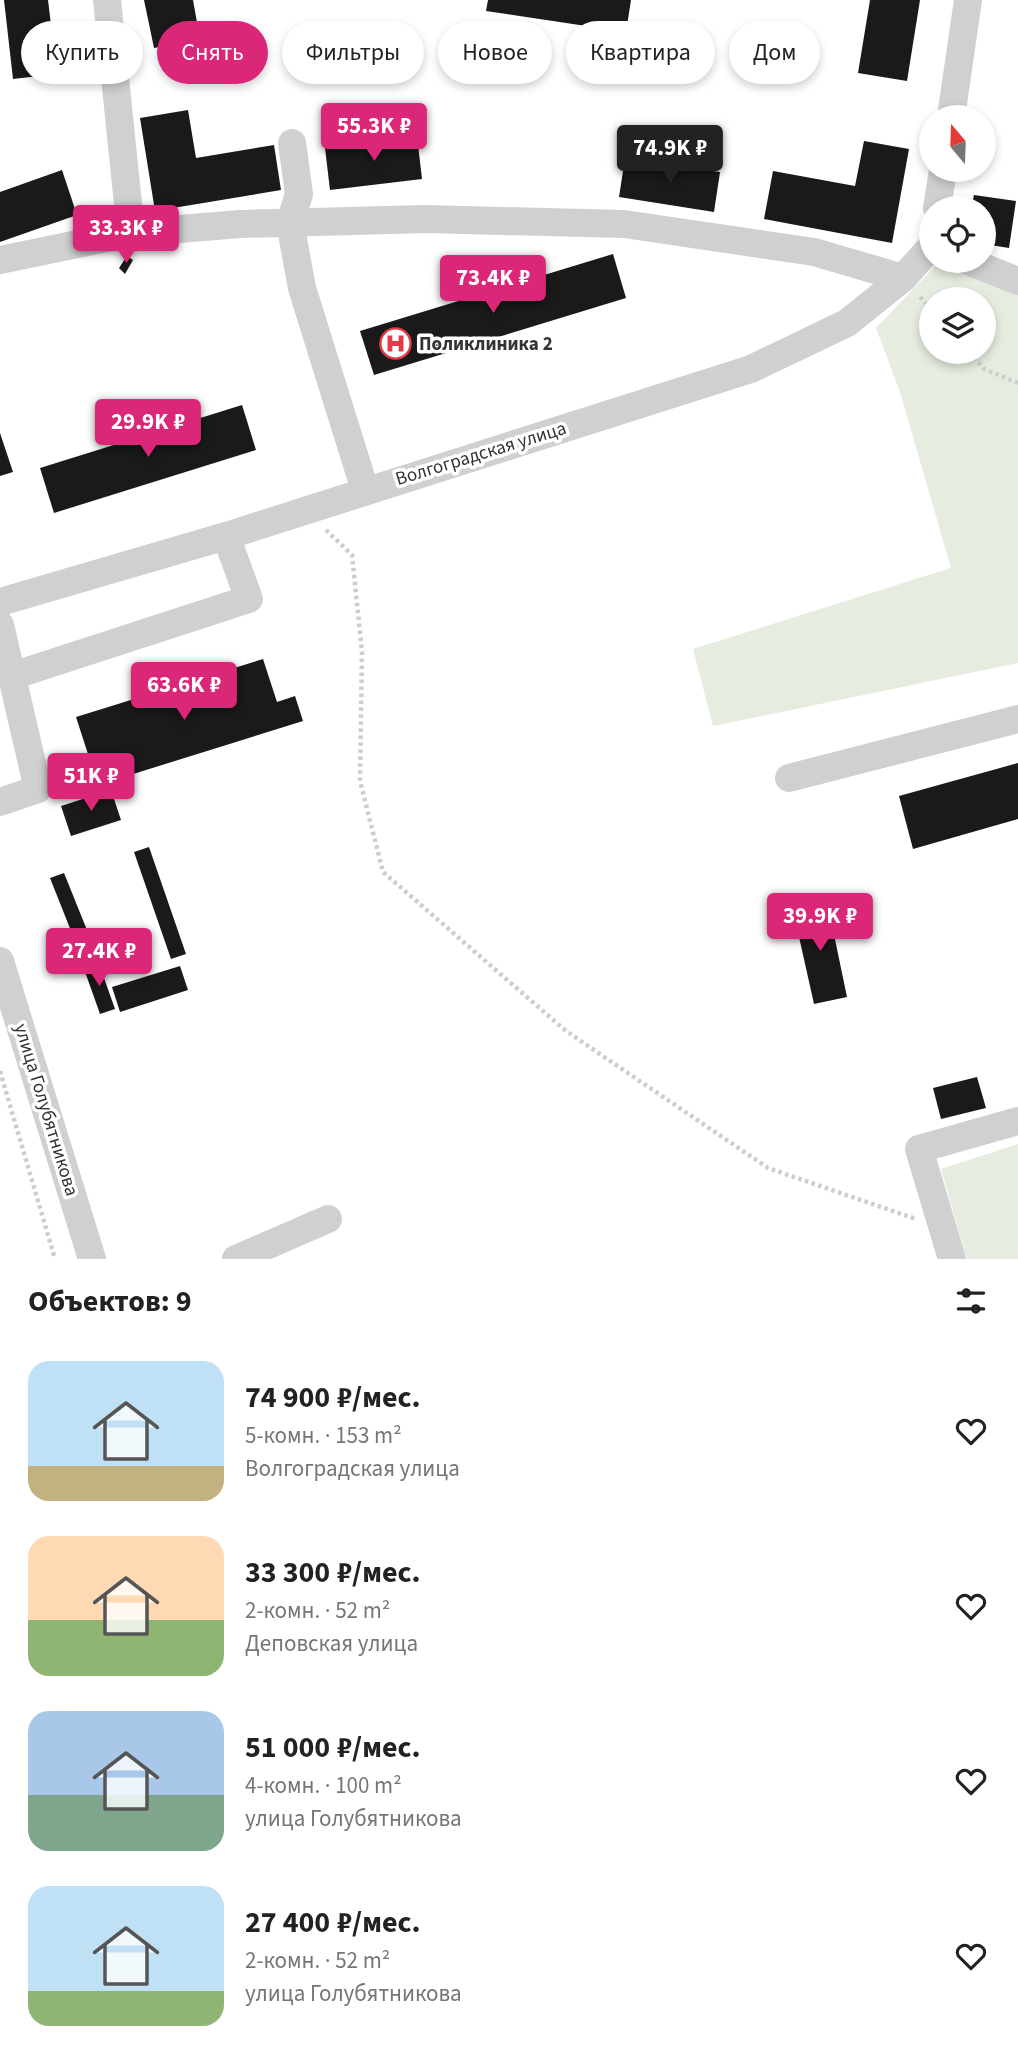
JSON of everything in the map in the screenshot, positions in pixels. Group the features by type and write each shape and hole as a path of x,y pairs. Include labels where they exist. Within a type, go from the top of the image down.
{"street":[{"path":"107,0 131,233"},
{"path":"953,105 968,0"},
{"path":"292,143 299,194 290,223 302,288 365,490"},
{"path":"0,260 131,233 290,223 425,219 624,224 814,252 903,278"},
{"name":"Волгоградская улица","path":"0,602 226,536 751,369 847,323 903,278 919,260"},
{"path":"996,272 1018,281"},
{"path":"12,676 249,599 226,536"},
{"path":"0,625 38,789 0,802"},
{"path":"789,778 1018,719"},
{"name":"улица Голубятникова","path":"0,961 92,1259"},
{"path":"952,1259 919,1149 1018,1121"},
{"path":"236,1259 328,1219"}],"path":[{"path":"980,364 984,369 1018,383"},
{"path":"305,510 352,555 362,652 360,781 383,872 566,1031 768,1168 943,1228"},
{"path":"0,1071 55,1259"}],"shaded area":[{"path":"929,273 972,273 1018,290 1018,663 713,726 693,649 951,568 900,392 876,328"},
{"path":"1018,1144 1018,1259 967,1259 941,1169"}],"building":[{"path":"4,0 48,0 51,21 21,21 21,78 13,79"},
{"path":"144,0 193,0 197,21 157,21 157,47 154,48"},
{"path":"488,0 631,0 628,21 566,23 486,11"},
{"path":"870,0 920,0 907,81 858,73"},
{"path":"188,110 196,158 274,145 281,190 155,211 140,118"},
{"path":"417,136 422,179 330,190 325,148"},
{"path":"864,141 909,149 892,243 764,219 773,171 855,186"},
{"path":"625,158 720,172 714,212 619,197"},
{"path":"62,170 77,215 0,242 0,192"},
{"path":"996,198 1016,201 1009,248 996,246"},
{"path":"613,254 626,298 374,375 360,331"},
{"path":"127,256 133,260 125,274 119,268"},
{"path":"242,405 256,450 54,513 40,468"},
{"path":"0,433 13,472 0,476"},
{"path":"263,659 277,702 295,696 303,721 98,785 76,717"},
{"path":"1018,763 1018,819 913,849 899,796"},
{"path":"111,790 121,820 71,836 61,806"},
{"path":"149,847 186,954 171,959 134,852"},
{"path":"64,873 89,935 75,941 50,878"},
{"path":"827,901 847,997 814,1004 793,910"},
{"path":"98,961 115,1009 100,1014 83,966"},
{"path":"180,966 188,990 120,1012 112,987"},
{"path":"977,1077 986,1108 941,1119 933,1088"}],"place":[{"name":"Поликлиника 2","path":"396,344"}]}
